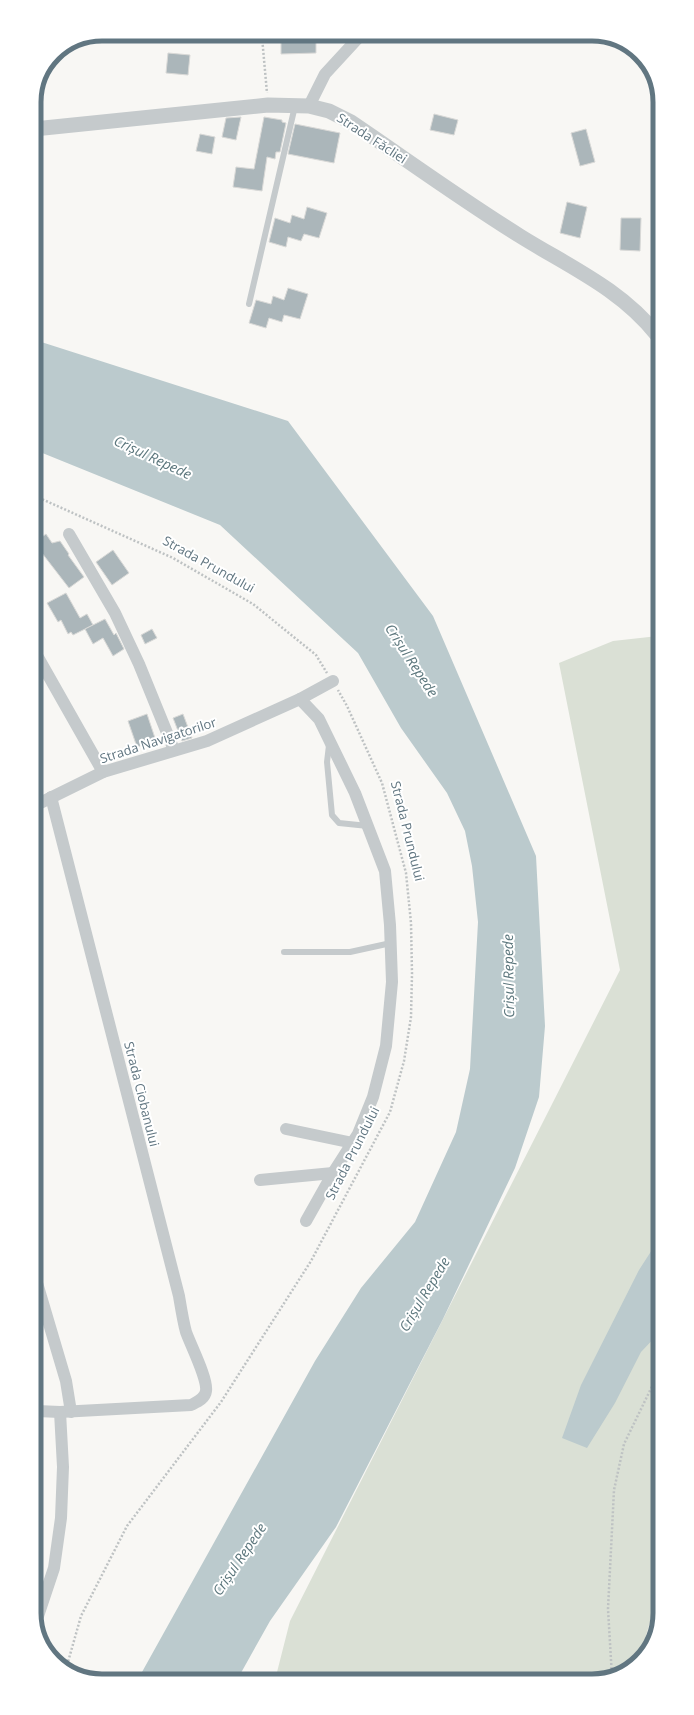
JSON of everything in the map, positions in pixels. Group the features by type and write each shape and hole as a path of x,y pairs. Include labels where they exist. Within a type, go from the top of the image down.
{"street":[{"path":"302,105 325,74 355,41"},
{"name":"Strada Făcliei","path":"41,128 268,105 302,105 329,111 351,122 520,236 587,274 632,308 653,331"},
{"path":"69,534 114,613 138,664 174,750"},
{"path":"41,663 103,772"},
{"name":"Strada Navigatorilor","path":"41,802 103,772 207,741 300,699 333,681"},
{"name":"Strada Prundului","path":"300,699 319,719 355,793 385,871 391,943 392,982 386,1046 373,1097 358,1134 333,1173 306,1221"},
{"name":"Strada Ciobanului","path":"51,797 177,1288 186,1331 206,1385 204,1396 200,1401 191,1405 66,1412"},
{"path":"286,1129 353,1143"},
{"path":"260,1180 333,1173"},
{"path":"41,1296 66,1381 62,1518 54,1568 41,1607"},
{"path":"41,1411 66,1412"}],"lane":[{"path":"249,304 302,105"},
{"path":"330,743 327,762 332,815 339,823 368,826"},
{"path":"284,952 350,952 391,943"}],"path":[{"path":"262,41 268,105"},
{"name":"Strada Prundului","path":"41,499 173,558 253,604 316,655 347,706 382,783 406,873 411,923 412,974 410,1017 404,1061 390,1112 311,1262 221,1402 127,1526 81,1616 68,1663"},
{"path":"612,1671 608,1609 614,1490 624,1444 653,1384"}],"shaded area":[{"path":"653,637 653,1611 643,1646 632,1659 619,1668 604,1673 592,1674 277,1674 290,1621 620,970 559,663 613,641"}],"water":[{"name":"Crișul Repede","path":"41,342 288,421 433,616 536,856 545,1026 539,1097 515,1168 443,1319 336,1527 270,1621 240,1674 141,1674 315,1361 361,1288 415,1222 456,1132 470,1069 478,922 472,866 465,831 447,793 401,728 358,653 220,525 41,452"},
{"path":"653,1248 653,1339 641,1352 615,1403 587,1448 562,1438 581,1385 639,1270"}],"building":[{"path":"281,41 316,41 316,53 281,54"},
{"path":"168,53 190,55 188,75 166,73"},
{"path":"434,114 458,120 454,135 430,130"},
{"path":"241,117 236,140 222,137 226,118"},
{"path":"264,117 282,120 282,122 286,123 280,152 276,152 275,159 267,157 262,191 233,187 236,167 254,169"},
{"path":"295,124 340,133 334,163 288,154"},
{"path":"586,129 595,162 580,166 571,133"},
{"path":"200,134 215,137 212,154 196,151"},
{"path":"567,202 587,207 580,238 560,233"},
{"path":"307,207 327,213 319,238 304,234 301,241 288,237 286,247 269,242 275,218 290,223 292,215 304,219"},
{"path":"621,218 641,218 640,251 620,250"},
{"path":"288,288 308,294 300,319 284,315 282,322 269,318 266,328 249,323 256,300 271,304 273,296 284,300"},
{"path":"46,534 52,543 60,541 84,577 69,588 41,552 41,538"},
{"path":"113,550 129,573 112,585 96,562"},
{"path":"66,593 80,618 87,614 93,625 73,635 71,632 68,634 61,620 58,622 47,603"},
{"path":"105,619 114,635 116,633 124,649 113,656 103,638 93,644 85,629"},
{"path":"152,629 157,638 145,644 141,635"},
{"path":"147,714 156,741 137,747 128,721"},
{"path":"183,714 192,738 182,741 173,718"}]}
